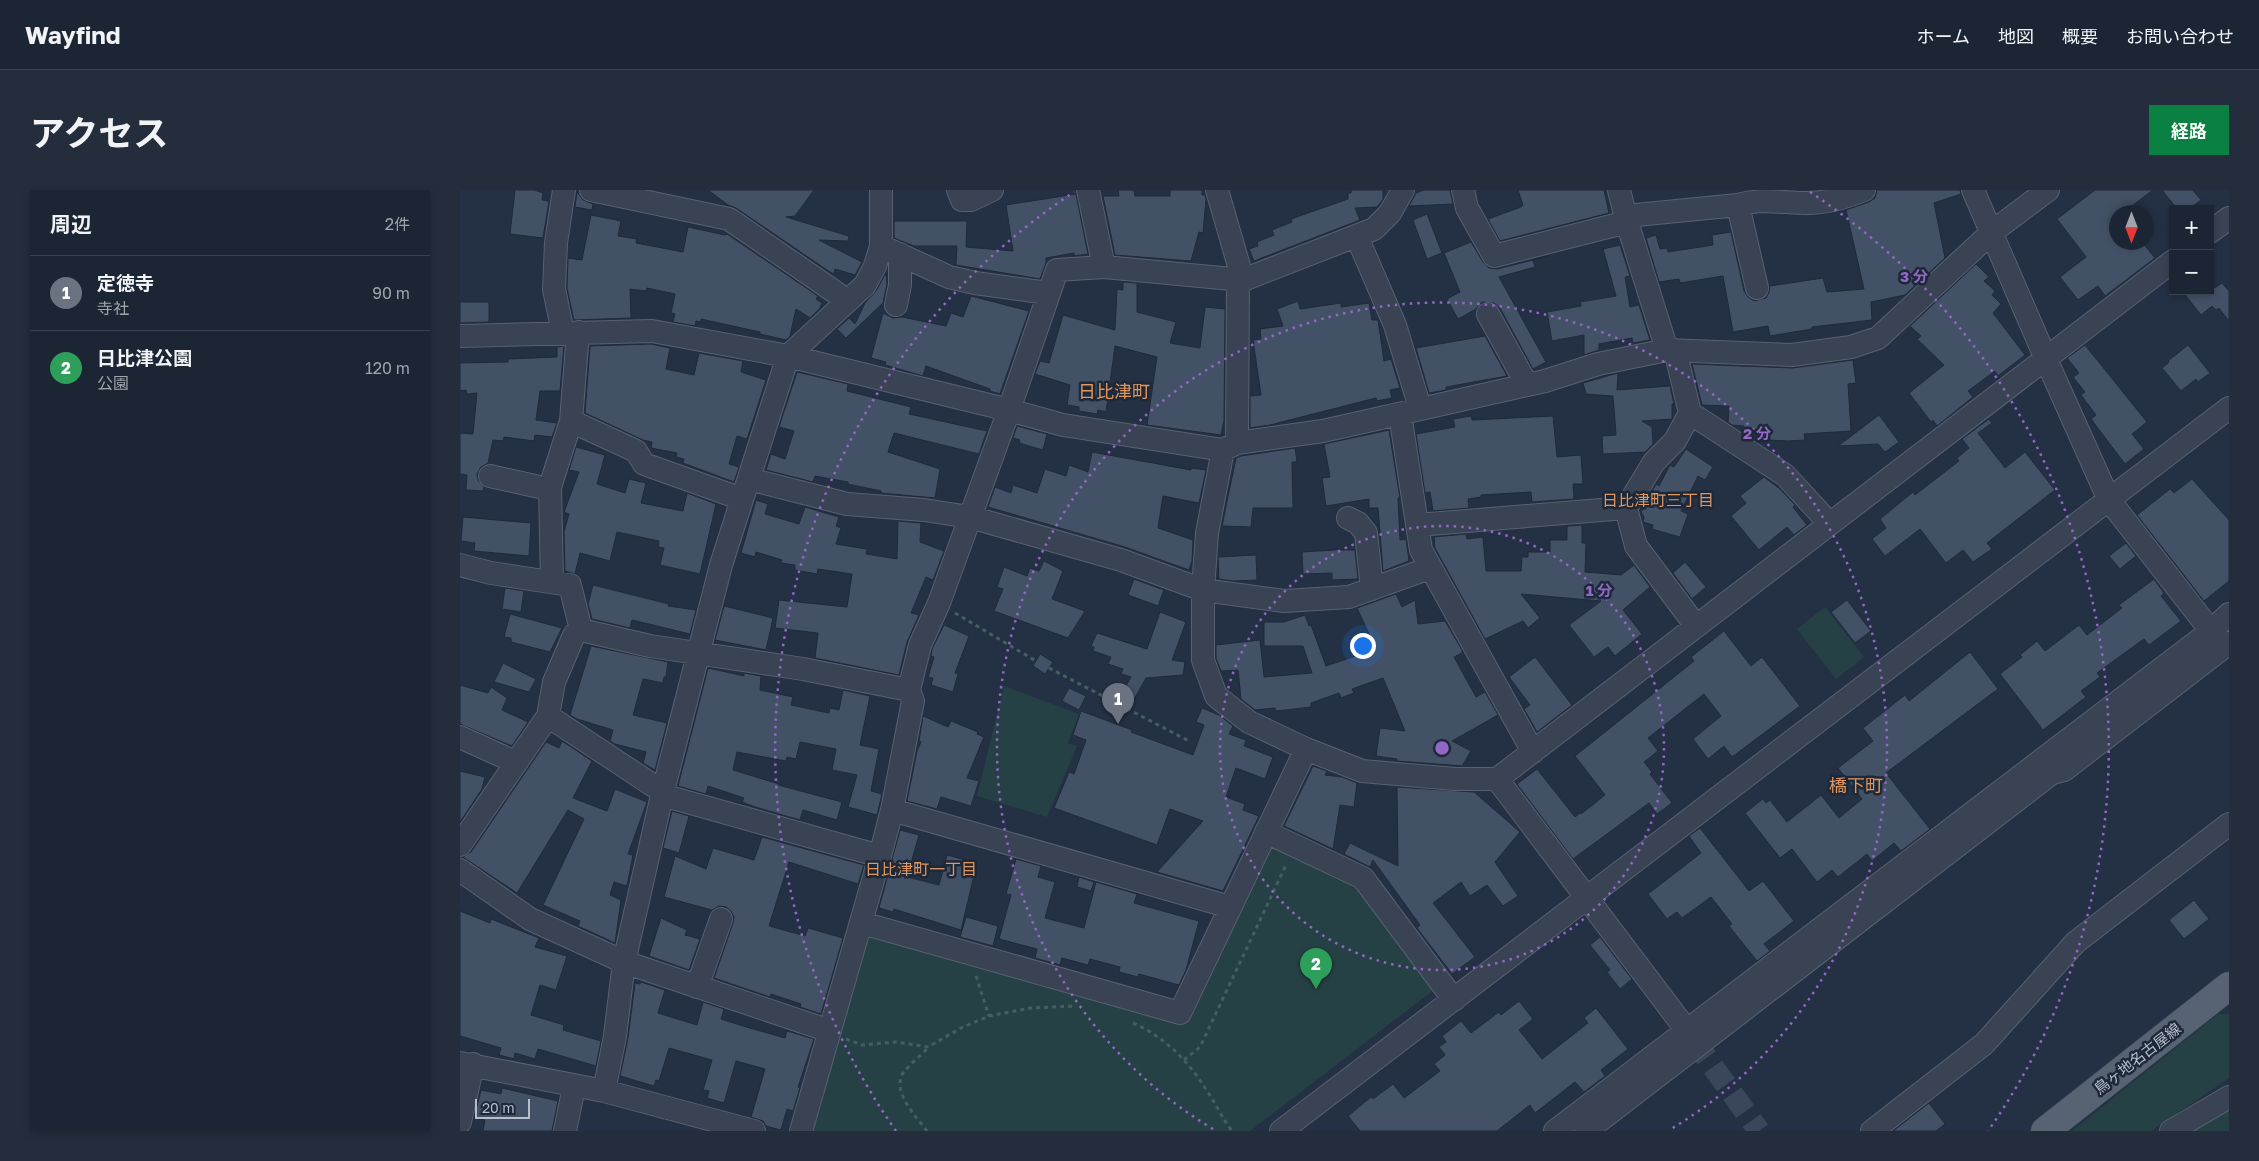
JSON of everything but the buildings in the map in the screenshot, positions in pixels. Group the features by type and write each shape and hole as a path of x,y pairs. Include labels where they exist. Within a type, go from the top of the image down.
{"main road":[{"name":"鳥ヶ地名古屋線","path":"2045,1131 2229,986"}],"street":[{"path":"552,582 550,487 571,421 570,332 554,289 556,243 564,190"},
{"path":"591,190 729,219 848,301"},
{"path":"881,190 890,250 900,285 896,305"},
{"path":"958,190 962,200 971,200 992,190"},
{"path":"1088,190 1104,267"},
{"path":"1217,190 1241,279 1230,446 1207,533 1203,590 1203,660 1216,696 1249,722 1306,749 1362,770 1455,778 1497,780 1829,523 2169,264"},
{"path":"801,1131 862,923 892,810 912,700 908,690 920,645 939,604 1057,270 1104,267 1241,279 1357,237 1374,229 1390,213 1403,190"},
{"path":"1463,190 1467,208 1494,256 1626,219 1738,205 1751,201 1826,202 1864,190"},
{"path":"1619,190 1626,219 1671,350 1690,413 1785,475 1829,523"},
{"path":"1973,190 2109,500 2220,637"},
{"path":"460,336 652,331 788,356 1063,425 1230,446 1323,431 1527,386 1598,364 1671,350 1792,355 1851,347 1878,338 1992,232 2048,190"},
{"path":"1738,205 1757,288"},
{"path":"2214,229 2229,218"},
{"path":"1357,237 1396,325 1410,411 1417,525 1421,550 1533,752"},
{"path":"604,1091 615,1036 624,962 663,793 722,565 788,356 865,285 875,266 890,250"},
{"path":"890,250 949,277 974,283 1048,293"},
{"path":"1488,314 1527,386"},
{"path":"1281,1131 2229,408"},
{"path":"1690,413 1675,441 1654,462 1626,508 1636,546 1696,626"},
{"path":"571,421 636,450 644,464 746,489 847,504 924,510 970,516 1121,560 1203,590 1284,601 1349,597 1430,568"},
{"path":"490,476 544,488 550,487"},
{"path":"1417,525 1626,508"},
{"path":"1348,518 1358,523 1366,534 1372,589"},
{"path":"460,565 491,573 570,585 581,630"},
{"path":"1586,1131 2052,773 2064,770 2220,637 2229,614"},
{"path":"460,845 548,716 554,682 574,635 581,630 650,646 803,669 908,690"},
{"path":"1555,1131 1690,1035 2220,637"},
{"path":"548,716 663,793 880,856"},
{"path":"460,737 515,762"},
{"path":"862,923 1180,1014 1306,749"},
{"path":"1497,780 1690,1035"},
{"path":"892,810 1230,907"},
{"path":"1872,1131 1984,1044 2076,942 2229,824"},
{"path":"1266,832 1363,878 1454,1000"},
{"path":"460,870 530,919 624,962 830,1032"},
{"path":"697,987 721,920"},
{"path":"460,1122 466,1064 604,1091 754,1131"},
{"path":"565,1131 574,1086"},
{"path":"2171,1131 2229,1097"}],"path":[{"path":"939,604 1036,661"},
{"path":"1049,668 1190,741"},
{"path":"1184,1060 1200,1047 1295,846"},
{"path":"981,957 976,975 989,1016"},
{"path":"927,1131 903,1098 901,1086 902,1074 928,1047 961,1028 989,1016 1031,1008 1076,1006"},
{"path":"1127,1020 1142,1026 1176,1051 1207,1090 1232,1131"},
{"path":"830,1032 862,1045 896,1042 928,1047"}],"green space":[{"path":"1825,607 1864,657 1836,679 1797,629"},
{"path":"1004,686 1079,714 1068,743 1077,746 1047,817 977,796"},
{"path":"1270,842 1358,883 1433,985 1431,992 1250,1131 810,1131 865,938 872,935 1185,1022"},
{"path":"2218,1014 2229,1014 2229,1078 2151,1131 2072,1131"},
{"path":"2229,1110 2229,1131 2192,1131"}],"tunnel":[{"path":"1694,1040 1759,1131"}],"place":[{"name":"定徳寺","path":"1118,724"},
{"name":"日比津公園","path":"1316,989"}],"district":[{"name":"日比津町","path":"1114,391"},
{"name":"日比津町三丁目","path":"1658,500"},
{"name":"橋下町","path":"1856,785"},
{"name":"日比津町一丁目","path":"921,869"}]}
